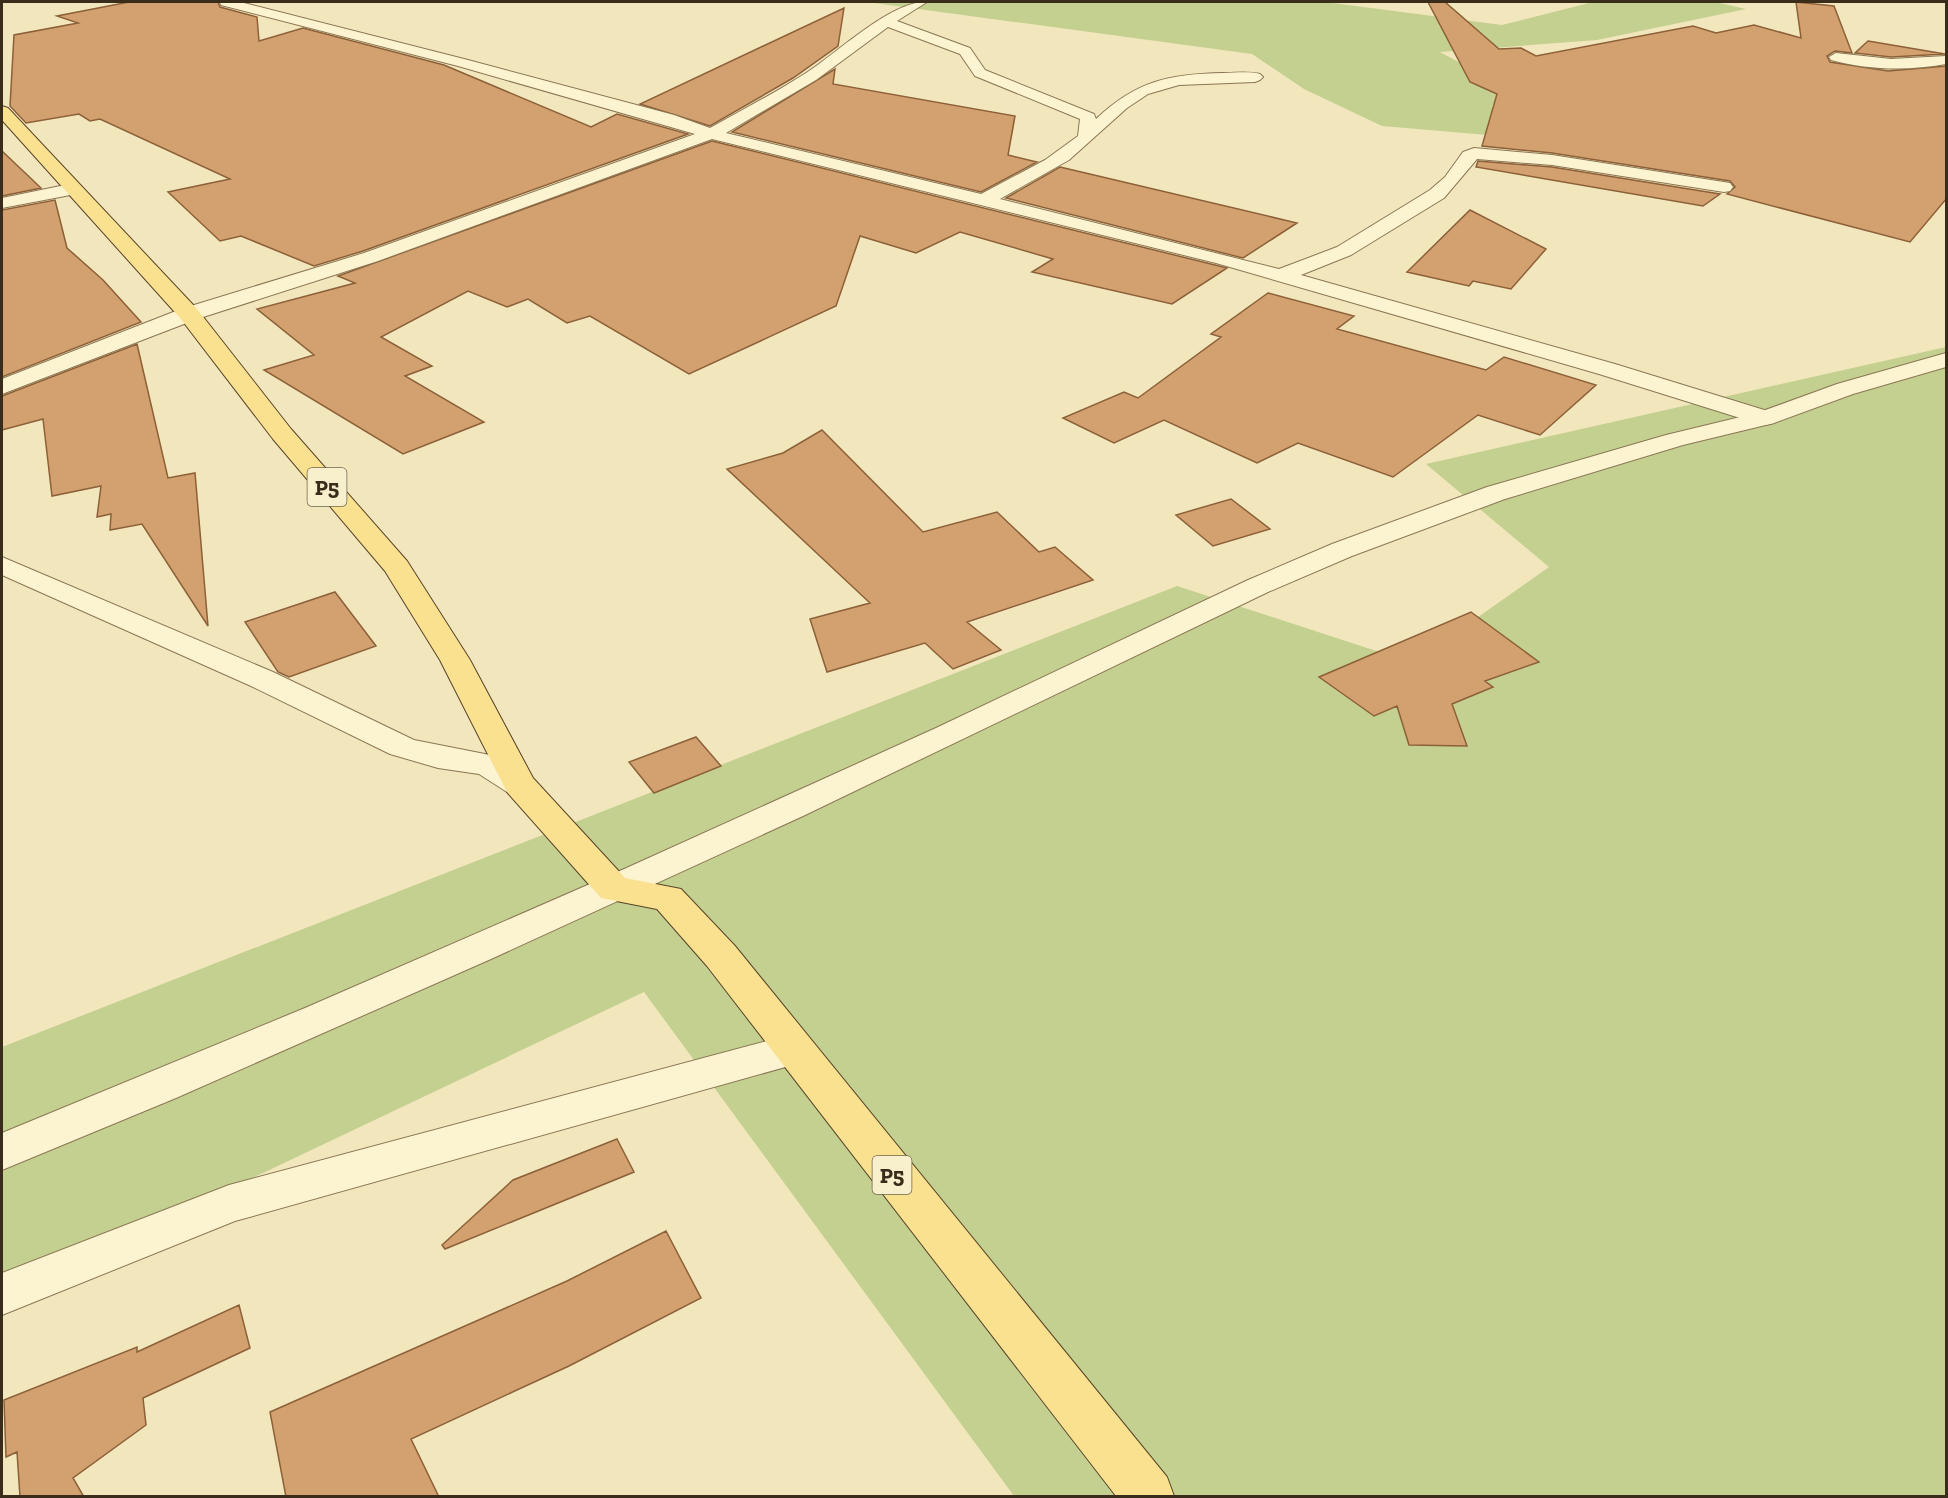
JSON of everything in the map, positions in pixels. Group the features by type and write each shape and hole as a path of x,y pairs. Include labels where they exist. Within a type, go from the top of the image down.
{"main road":[{"name":"P5","path":"2,111 189,314 282,434 397,567 455,660 519,784 614,889 668,898 721,956 1148,1497"}],"street":[{"path":"226,2 668,119 711,134 1223,259 1584,362 1765,418"},
{"path":"2,387 189,314 371,257 711,134 811,77 886,22 920,2"},
{"path":"886,22 965,51 980,73 1088,117 1086,138"},
{"path":"1836,57 1875,63 1919,64 1947,60"},
{"path":"982,201 1056,161 1086,138 1133,95 1157,85 1185,80 1255,77"},
{"path":"1279,276 1344,251 1437,194 1451,181 1468,156 1474,153 1552,160 1724,187"},
{"path":"2,203 75,189"},
{"path":"2,1152 251,1050 614,889 1258,586 1342,550 1496,493 1675,440 1765,418 1845,389 1947,360"},
{"path":"2,565 262,679 402,747 438,758 488,765 519,784"},
{"path":"2,1294 229,1204 793,1050"}],"green space":[{"path":"867,2 1325,2 1502,25 1593,2 1715,2 1746,9 1597,40 1440,52 1519,95 1491,106 1557,141 1382,126 1304,89 1252,54"},
{"path":"1946,347 1946,1496 1014,1496 644,992 2,1297 2,1047 1177,586 1413,663 1549,567 1426,464"}],"building":[{"path":"129,2 218,2 220,7 257,17 259,41 303,28 444,65 591,127 617,114 688,134 363,251 314,266 241,236 220,241 168,192 230,179 100,119 90,121 79,114 26,123 10,106 14,35 78,23 57,16"},
{"path":"1428,2 1445,2 1499,49 1521,48 1536,56 1693,26 1716,33 1754,25 1801,38 1796,2 1834,6 1852,53 1835,51 1827,56 1830,62 1888,71 1947,66 1947,198 1910,242 1727,194 1735,187 1730,181 1552,153 1482,146 1497,94 1470,82"},
{"path":"844,8 838,46 793,78 710,126 640,104"},
{"path":"1868,41 1945,54 1891,57 1855,53"},
{"path":"835,69 833,84 1015,116 1008,155 1037,162 981,192 732,132"},
{"path":"712,141 1227,268 1172,304 1032,272 1053,259 960,232 916,253 860,236 836,306 689,374 590,316 567,323 528,299 507,307 468,291 381,337 432,366 405,376 484,422 403,454 264,370 314,355 257,309 355,283 338,276"},
{"path":"2,151 41,188 2,196"},
{"path":"1478,161 1552,167 1720,194 1703,206 1476,167"},
{"path":"1060,167 1297,223 1243,258 1006,198"},
{"path":"55,200 67,248 103,280 141,322 2,377 2,210"},
{"path":"1470,210 1546,249 1511,289 1473,281 1469,286 1407,272"},
{"path":"1268,293 1354,316 1337,329 1486,370 1504,357 1596,385 1540,435 1478,415 1393,477 1298,443 1257,463 1164,420 1114,443 1063,418 1124,392 1138,398 1221,337 1211,334"},
{"path":"137,344 168,478 195,473 208,626 142,524 110,530 111,514 97,517 101,486 52,496 43,419 2,430 2,396"},
{"path":"822,430 923,532 997,512 1039,552 1055,547 1093,580 967,622 1001,650 953,669 925,643 827,672 810,619 870,603 727,469 783,453"},
{"path":"1231,499 1270,529 1213,546 1176,515"},
{"path":"335,592 376,646 289,677 278,672 245,622"},
{"path":"1471,612 1539,662 1485,681 1493,687 1452,704 1467,746 1409,745 1397,706 1374,716 1319,677"},
{"path":"696,737 721,766 654,793 629,762"},
{"path":"617,1139 634,1172 445,1249 442,1245 513,1180"},
{"path":"666,1231 701,1298 569,1366 411,1439 439,1497 286,1497 270,1412 567,1281"},
{"path":"239,1305 250,1348 143,1398 146,1425 73,1478 84,1497 20,1497 17,1452 6,1457 4,1400 137,1347 137,1352"}]}
